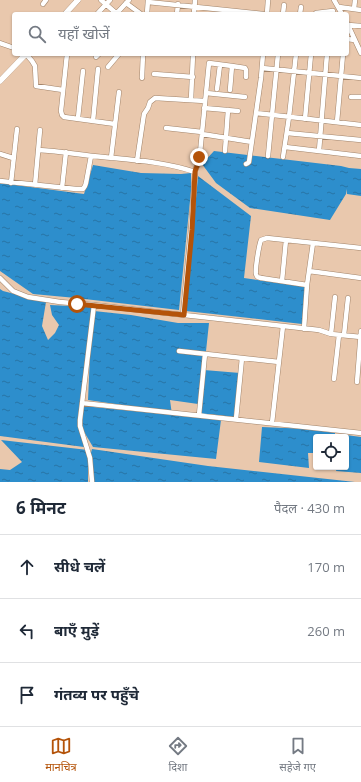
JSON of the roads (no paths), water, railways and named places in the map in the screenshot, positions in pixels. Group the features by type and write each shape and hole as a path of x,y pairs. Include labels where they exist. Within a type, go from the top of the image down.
{"street":[{"path":"42,4 46,0"},
{"path":"68,12 78,0"},
{"path":"101,0 115,12"},
{"path":"100,12 110,0"},
{"path":"194,0 194,12"},
{"path":"267,12 268,0"},
{"path":"334,0 341,12"},
{"path":"332,12 334,0"},
{"path":"354,9 355,0"},
{"path":"119,12 127,1 139,12"},
{"path":"147,12 148,1 246,12"},
{"path":"177,12 178,4"},
{"path":"283,12 284,5"},
{"path":"300,12 301,7"},
{"path":"316,7 316,12"},
{"path":"339,8 361,10"},
{"path":"349,24 361,26"},
{"path":"349,26 361,53"},
{"path":"349,39 355,40"},
{"path":"0,43 12,47"},
{"path":"0,80 24,56"},
{"path":"28,56 34,66 36,86 63,90"},
{"path":"67,56 61,111 62,116 115,124"},
{"path":"108,67 117,56"},
{"path":"142,78 144,56"},
{"path":"191,100 193,56"},
{"path":"246,164 249,162 264,56"},
{"path":"268,156 278,56"},
{"path":"283,157 296,56"},
{"path":"304,119 311,56"},
{"path":"319,151 327,56"},
{"path":"337,122 343,56"},
{"path":"184,315 192,230 195,170 199,163 209,64 245,68 246,77"},
{"path":"217,89 220,65"},
{"path":"230,90 232,66"},
{"path":"262,68 361,78"},
{"path":"93,121 98,69"},
{"path":"78,118 83,72"},
{"path":"154,74 192,77"},
{"path":"111,158 119,92"},
{"path":"206,93 245,97"},
{"path":"351,97 361,97"},
{"path":"137,161 144,114 150,102 156,98 205,101"},
{"path":"204,108 238,111"},
{"path":"225,151 228,110"},
{"path":"256,113 361,125"},
{"path":"166,128 252,142"},
{"path":"11,183 17,129"},
{"path":"35,185 40,130"},
{"path":"287,133 361,140"},
{"path":"285,147 361,156"},
{"path":"38,150 167,164 195,170"},
{"path":"62,188 66,152"},
{"path":"0,154 13,158"},
{"path":"0,181 81,189 84,188 86,183 91,156"},
{"path":"307,285 258,278 256,275 256,269 261,240 267,238 361,248"},
{"path":"282,281 286,240"},
{"path":"304,329 307,285 313,243"},
{"path":"309,271 361,278"},
{"path":"0,278 13,291 28,297 60,302 319,330 331,334 361,337"},
{"path":"331,334 335,297"},
{"path":"334,379 348,298"},
{"path":"92,482 90,458 80,426 80,420 94,305"},
{"path":"272,423 282,326"},
{"path":"357,382 361,331"},
{"path":"179,351 279,362"},
{"path":"199,415 205,354"},
{"path":"236,419 242,358"},
{"path":"82,403 361,433"}],"water":[{"path":"214,151 361,169 361,196 347,194 346,189 346,194 330,220 250,208 216,183 202,164"},
{"path":"93,165 141,173 191,173 191,191 179,310 33,294 0,271 0,183 84,194"},
{"path":"198,176 251,216 244,278 308,287 302,324 186,311"},
{"path":"0,289 46,302 42,326 48,340 55,333 59,325 52,315 50,305 92,307 83,406 164,414 122,405 88,400 94,311 131,315 178,323 209,323 204,370 240,373 234,417 199,413 203,372 198,404 170,400 172,415 221,420 216,459 93,447 83,430 84,447 0,436"},
{"path":"262,427 309,429 335,433 313,434 313,453 308,453 309,468 259,462"},
{"path":"349,435 361,437 361,473 336,471 349,470"},
{"path":"1,440 88,450 88,482 0,482 0,469 10,470 22,462"},
{"path":"92,449 208,466 355,482 94,482 90,456"}]}
